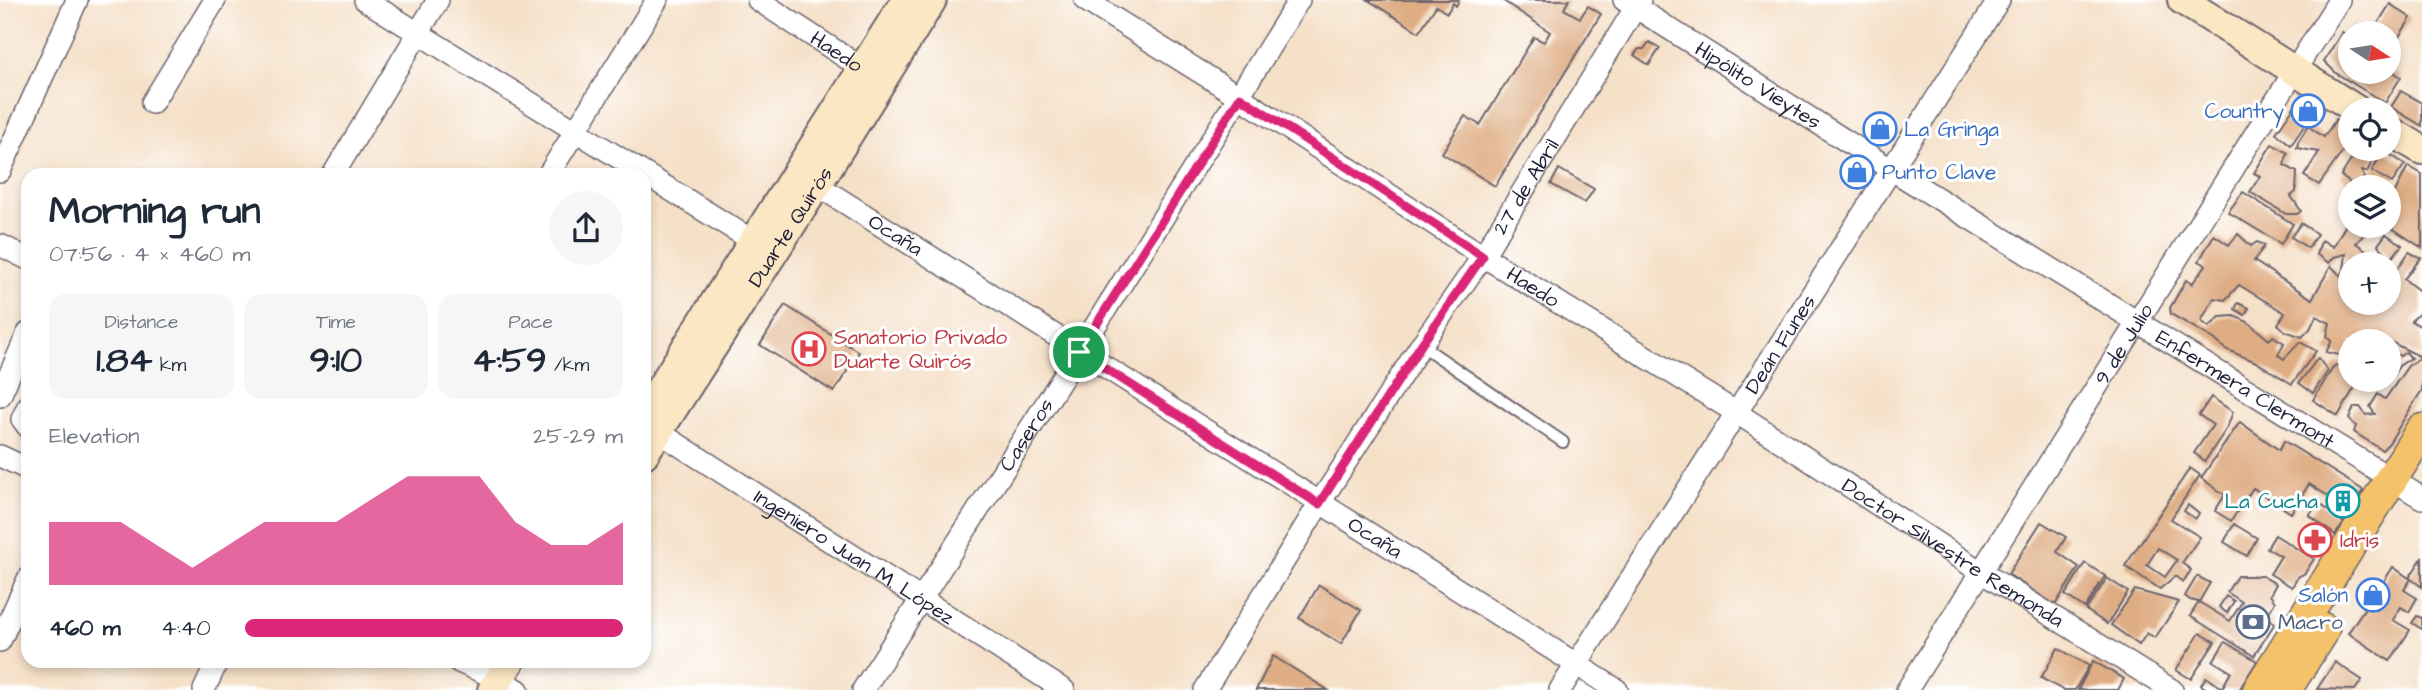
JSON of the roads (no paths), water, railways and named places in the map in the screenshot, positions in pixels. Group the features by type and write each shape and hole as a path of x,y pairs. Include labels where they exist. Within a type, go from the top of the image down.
{"main road":[{"name":"Duarte Quirós","path":"651,427 817,186 906,0"},
{"name":"Duarte Quirós","path":"651,426 753,241 872,75 932,0"},
{"path":"2182,0 2338,98"},
{"path":"2401,137 2422,150"},
{"path":"2285,690 2411,484 2422,430"},
{"path":"2259,690 2411,484"}],"street":[{"path":"0,171 77,0"},
{"path":"152,103 215,0"},
{"path":"365,0 634,168"},
{"path":"337,168 438,0"},
{"path":"552,168 657,0"},
{"name":"Haedo","path":"758,0 872,75"},
{"name":"Haedo","path":"1085,0 1240,97 1483,256 1737,413"},
{"name":"Caseros","path":"863,690 923,599 1299,0"},
{"name":"Deán Funes","path":"1560,690 2000,0"},
{"name":"9 de Julio","path":"1906,690 2339,0"},
{"name":"Hipólito Vieytes","path":"1633,2 1892,170"},
{"name":"27 de Abril","path":"1205,690 1319,504 1421,345 1483,256 1633,2"},
{"name":"Enfermera Clermont","path":"1892,170 2136,323 2411,484"},
{"path":"651,179 753,241"},
{"name":"Ocaña","path":"817,186 1617,690"},
{"path":"0,245 21,256"},
{"path":"0,396 21,349"},
{"name":"Doctor Silvestre Remonda","path":"1737,413 1980,572 2172,690"},
{"name":"Ingeniero Juan M. López","path":"651,433 923,599 1064,690"},
{"path":"0,456 21,466"},
{"path":"0,641 21,594"},
{"path":"204,690 214,668"}],"lane":[{"path":"1421,345 1563,442"}],"place":[{"name":"Country","path":"2308,111"},
{"name":"La Gringa","path":"1880,129"},
{"name":"Punto Clave","path":"1857,172"},
{"name":"Sanatorio Privado Duarte Quirós","path":"809,349"},
{"name":"La Cucha","path":"2343,501"},
{"name":"Idris","path":"2315,540"},
{"name":"Salón","path":"2373,595"},
{"name":"Macro","path":"2253,622"}]}
